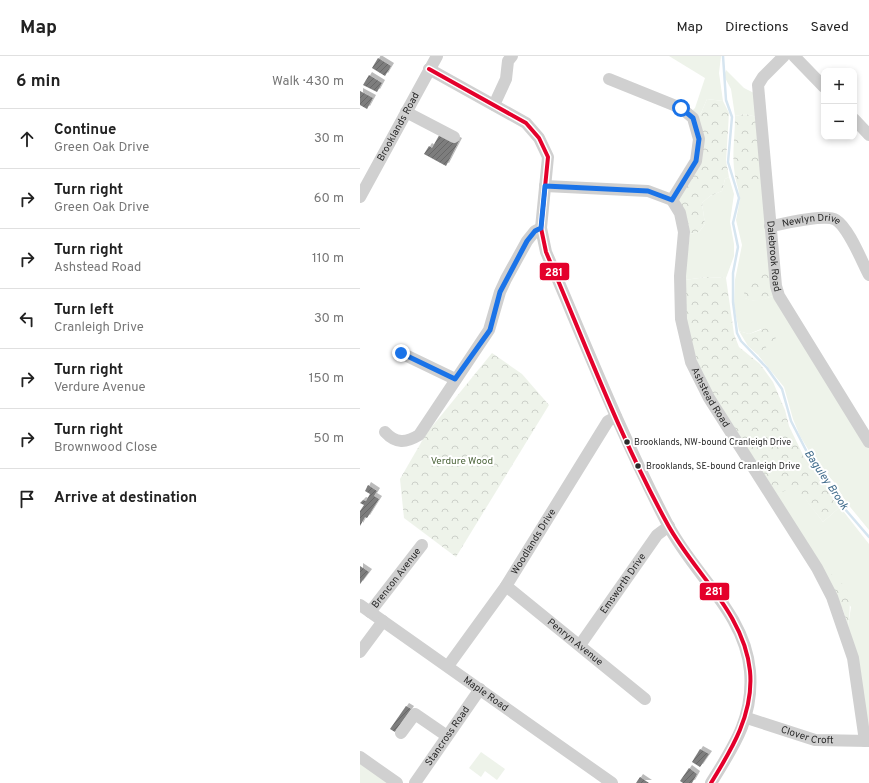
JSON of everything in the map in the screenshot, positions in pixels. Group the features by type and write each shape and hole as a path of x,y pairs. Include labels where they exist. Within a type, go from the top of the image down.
{"street":[{"name":"Brooklands Road","path":"360,197 437,56"},
{"path":"494,105 506,78 508,62 512,56"},
{"name":"Dalebrook Road","path":"784,56 763,77 758,85 776,286 779,296 869,442"},
{"path":"794,56 821,84"},
{"path":"429,69 526,122 539,138 548,157 541,228 546,252 616,417 669,526 683,550 734,622 742,638 750,671 751,688 747,718 734,745 711,783"},
{"path":"545,186 648,191 672,200 696,161 699,139 693,118 681,108 609,79"},
{"path":"406,112 454,137"},
{"path":"857,122 869,135"},
{"name":"Ashstead Road","path":"672,200 680,213 684,232 680,276 681,319 692,362 699,380 709,398 817,568 832,597 853,658 867,741"},
{"name":"Newlyn Drive","path":"770,226 825,217 836,220 845,230 869,275"},
{"path":"385,432 389,436 400,441 408,442 419,435 455,379 490,330 500,292 527,241 535,231 541,228"},
{"path":"401,353 455,379"},
{"name":"Woodlands Drive","path":"448,666 506,586 608,421 616,417"},
{"name":"Emsworth Drive","path":"580,645 657,535 669,526"},
{"name":"Brencon Avenue","path":"365,609 422,545"},
{"name":"Penryn Avenue","path":"506,586 645,699"},
{"name":"Maple Road","path":"365,609 448,666 612,783"},
{"path":"360,652 383,621"},
{"name":"Stancross Road","path":"415,783 480,689"},
{"path":"401,733 415,714 447,736"},
{"name":"Clover Croft","path":"747,718 815,740 867,741"},
{"path":"360,757 398,783"}],"green space":[{"path":"669,56 721,56 719,73 723,101 707,99 701,113 696,119 691,112 695,108 705,78"},
{"path":"726,70 744,88 754,93 757,117 745,114 735,116 731,89 724,76"},
{"path":"707,99 723,101 729,113 726,161 729,177 725,179 722,191 710,196 702,203 705,224 699,232 690,234 688,223 678,205 679,191 700,159 696,119 701,113"},
{"path":"745,114 757,117 763,183 754,189 738,188 734,169 735,116"},
{"path":"729,177 734,194 730,222 734,244 734,256 726,278 707,277 684,280 690,234 699,232 705,224 702,203 710,196 722,191 725,179"},
{"path":"763,183 769,264 745,298 756,300 775,295 869,448 869,530 846,502 834,482 817,464 800,436 793,419 784,387 758,355 762,350 761,329 749,334 739,331 734,306 735,280 742,245 736,220 740,199 738,188"},
{"path":"769,264 775,295 756,301 745,298 743,286 754,273"},
{"path":"707,277 726,278 734,334 739,347 760,364 773,382 785,410 789,426 804,457 829,489 840,507 823,522 795,486 776,495 702,377 685,315 684,280"},
{"path":"772,326 776,330 777,337 758,355 748,346 739,331 749,334"},
{"name":"Verdure Wood","path":"492,353 522,374 549,405 456,557 404,518 400,479 426,434"},
{"path":"795,485 823,522 840,507 869,544 869,731 867,726 864,695 848,626 851,607 820,566 776,495"},
{"path":"820,566 837,579 847,590 850,605 848,626 843,610"},
{"path":"481,752 505,769 497,780 485,771 481,777 469,768"},
{"path":"360,761 391,783 360,783"}],"building":[{"path":"378,58 391,66 385,76 372,68"},
{"path":"369,75 382,83 377,92 363,85"},
{"path":"360,91 373,98 367,109 360,105"},
{"path":"441,132 459,141 446,166 424,154 429,146 432,148"},
{"path":"368,485 377,491 374,496 379,499 360,526 360,511 364,505 360,503 363,500 366,501 370,494 365,491"},
{"path":"360,566 369,572 360,584"},
{"path":"406,706 411,709 395,732 390,729"},
{"path":"700,749 709,754 700,767 692,762"},
{"path":"689,768 697,774 692,783 683,783 680,781"},
{"path":"640,777 649,783 636,783"}],"waterway":[{"name":"Baguley Brook","path":"723,56 726,100 732,117 728,162 739,198 733,223 738,247 733,273 733,302 737,333 741,341 767,368 782,389 791,421 810,458 832,485 844,508 869,537"}],"transit line":[{"name":"281","path":"429,69 526,123 539,138 548,157 541,228 546,252 604,390 634,458 651,492 679,543 729,612 746,650 750,671 749,701 734,744 711,783"}],"place":[{"name":"Brooklands, NW-bound Cranleigh Drive","path":"627,442"},
{"name":"Brooklands, SE-bound Cranleigh Drive","path":"638,466"}],"route":[{"path":"401,353 455,379 490,330 500,292 506,279 527,241 535,231 541,228 545,186 648,191 672,200 696,161 699,139 693,118 681,108"}]}
